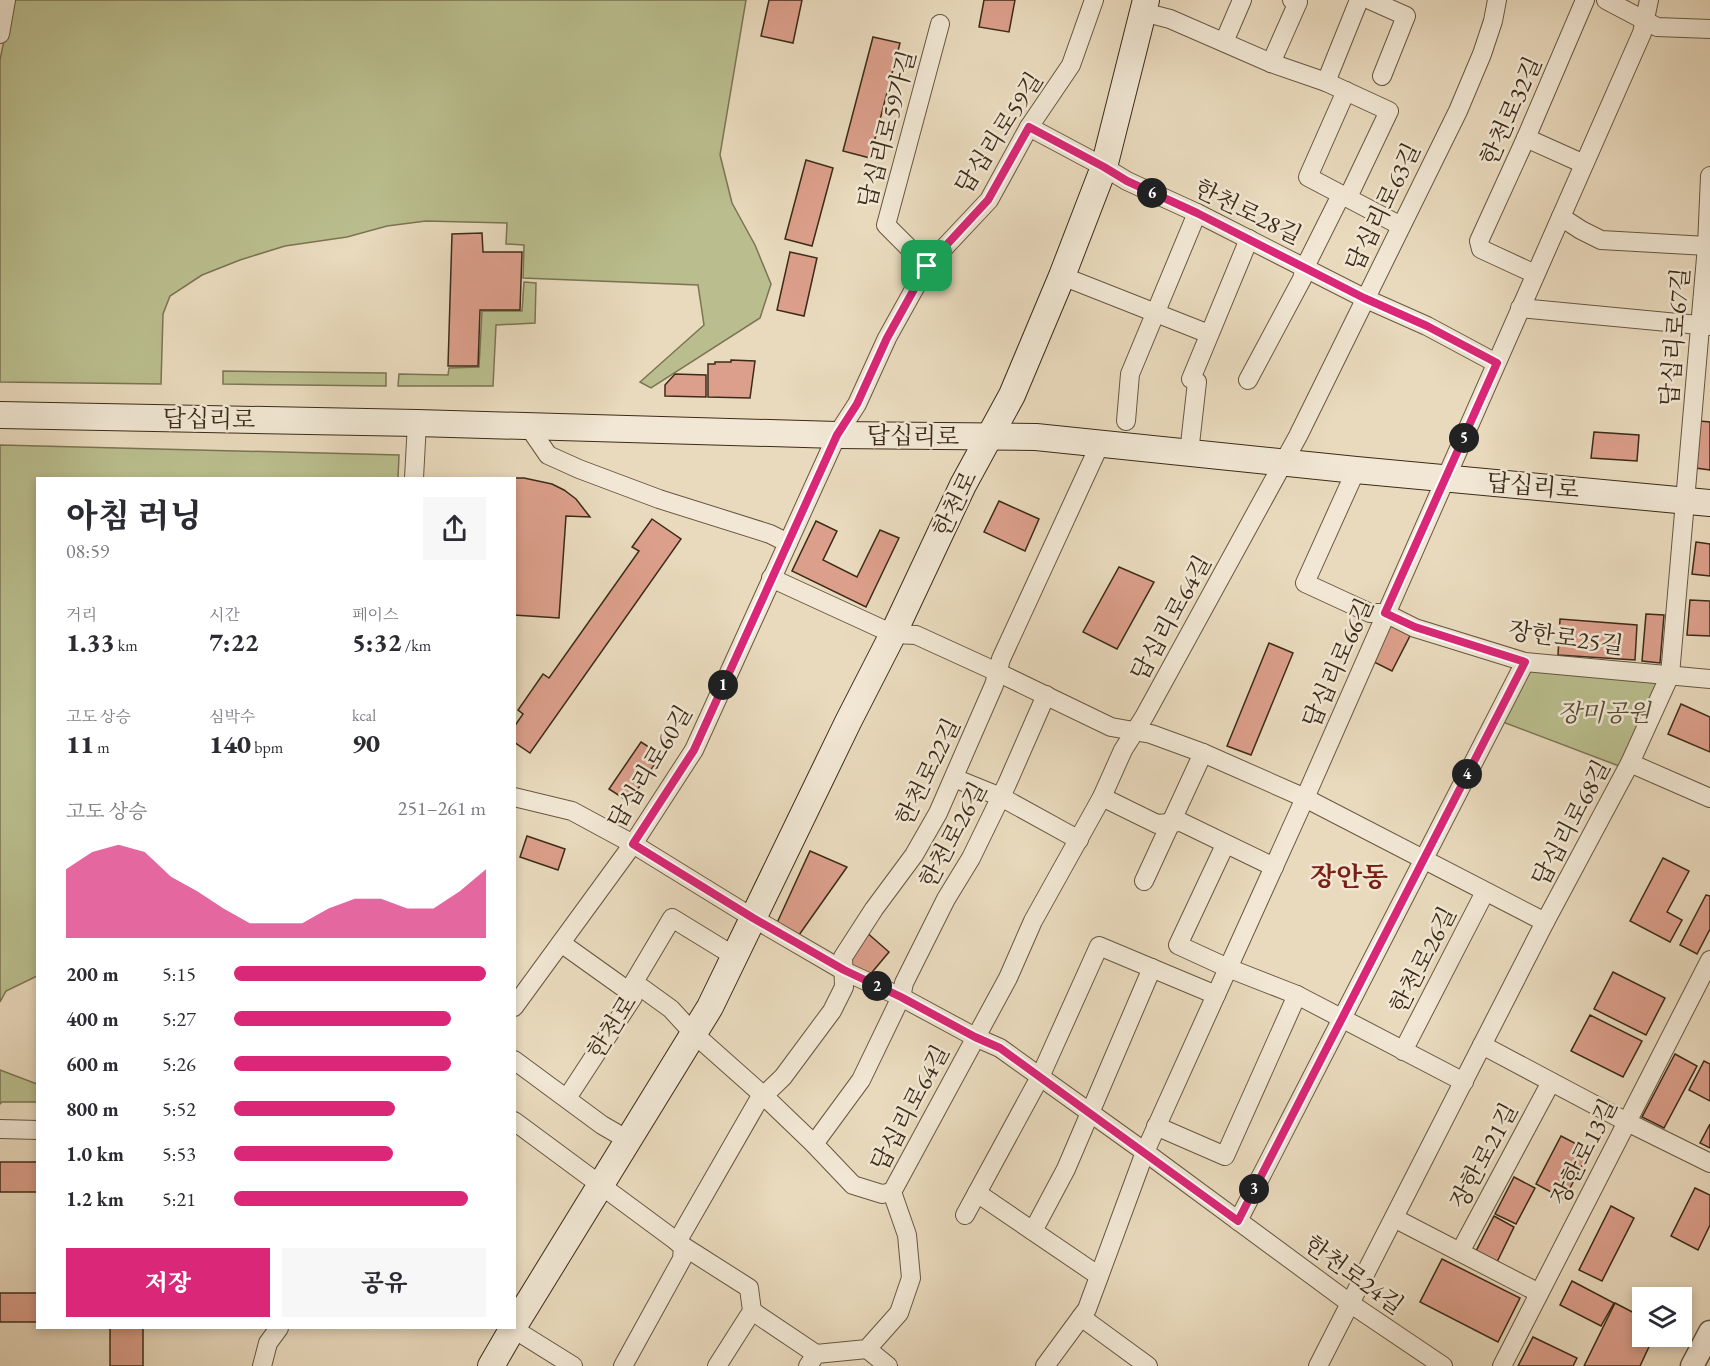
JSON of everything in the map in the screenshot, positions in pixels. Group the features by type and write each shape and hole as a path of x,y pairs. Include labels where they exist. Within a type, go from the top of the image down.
{"main road":[{"name":"한천로","path":"516,1322 710,1006 963,485 1012,395 1062,276 1104,167 1144,6"},
{"name":"답십리로","path":"0,415 417,423 837,435 1036,437 1710,503"},
{"name":"한천로","path":"491,1366 512,1329"}],"street":[{"path":"0,34 6,0"},
{"name":"답십리로59길","path":"837,435 857,404 887,338 927,266 988,200 1029,127 1071,65 1094,0"},
{"path":"1224,42 1242,0"},
{"path":"1326,82 1359,0"},
{"path":"1370,0 1391,4 1406,16 1382,76"},
{"name":"답십리로63길","path":"1284,462 1458,111 1482,54 1497,0"},
{"name":"한천로32길","path":"1535,274 1481,249 1479,241 1585,0"},
{"path":"1606,0 1657,27 1710,29"},
{"name":"답십리로66길","path":"1045,1366 1087,1309 1156,1126 1305,798 1642,33 1649,0"},
{"path":"1271,63 1295,1"},
{"path":"1144,6 1271,63 1326,82 1389,111 1350,193 1338,201 1305,267"},
{"name":"답십리로59가길","path":"927,266 886,225 940,24"},
{"path":"1346,91 1308,177 1401,226"},
{"name":"한천로28길","path":"1029,127 1127,181 1197,213 1364,298 1427,326 1497,363"},
{"path":"1526,138 1584,164"},
{"name":"답십리로67길","path":"1684,501 1705,326 1710,176"},
{"path":"1126,421 1130,374 1197,213"},
{"path":"1561,218 1601,240 1707,246"},
{"path":"1189,453 1197,382 1191,379 1249,239"},
{"name":"한천로28길","path":"1248,380 1302,279 1305,267"},
{"path":"1062,276 1209,334"},
{"path":"1520,308 1705,326"},
{"path":"414,477 417,423"},
{"path":"528,426 548,455 579,469 659,499 770,534 788,543"},
{"name":"답십리로60길","path":"516,1003 633,844 694,750 837,435"},
{"name":"한천로22길","path":"623,1366 682,1259 680,1244 758,1101 783,1077 832,1011 844,987 843,957 874,909 914,855 938,813 994,686 1001,659 1100,444"},
{"name":"답십리로64길","path":"867,1349 899,1313 911,1278 907,1235 892,1192 1008,978 1033,921 1102,797 1123,750 1144,717 1284,462"},
{"path":"1356,470 1305,584 1370,613 1385,613"},
{"name":"답십리로68길","path":"1318,1366 1545,922 1630,763 1670,675 1684,501"},
{"path":"771,578 892,634"},
{"name":"장한로25길","path":"1385,613 1415,627 1525,662 1710,679"},
{"name":"한천로26길","path":"892,634 916,635 1111,727 1151,734 1203,753 1305,798 1545,922"},
{"name":"한천로26길","path":"1342,1019 1525,662"},
{"name":"한천로26길","path":"901,997 904,983 946,898 971,858 1001,797 1046,695"},
{"path":"1144,881 1203,753"},
{"path":"1630,763 1710,798"},
{"path":"954,778 1001,797 1079,840"},
{"path":"516,797 572,811 633,844 753,918"},
{"path":"1102,797 1157,824 1181,822 1274,867"},
{"path":"1225,845 1178,945 1228,968 1297,995 1464,1082"},
{"name":"한천로26길","path":"1403,1051 1485,892"},
{"path":"561,943 624,988 633,988 634,982 672,918 734,956"},
{"name":"한천로24길","path":"753,918 844,970 1000,1048 1351,1304 1443,1366"},
{"path":"965,1215 1040,1077 1099,946 1216,995"},
{"name":"장한로13길","path":"1502,1366 1710,960"},
{"path":"1033,1232 1066,1169 1152,968"},
{"name":"한천로","path":"567,1098 633,997 633,988 642,988 671,1009 693,1033"},
{"path":"1156,1126 1225,1156 1297,995"},
{"path":"814,1144 861,1080 901,997"},
{"path":"1238,1221 1342,1019"},
{"path":"693,1033 764,1096 853,1185 882,1194 892,1192"},
{"path":"1482,1045 1626,1122 1710,1163"},
{"path":"516,1061 602,1125 628,1140"},
{"name":"장한로21길","path":"1460,1252 1551,1082"},
{"path":"516,1122 680,1244 749,1288 752,1311 717,1366"},
{"path":"0,1129 36,1130"},
{"path":"977,1193 1099,1276"},
{"path":"1395,1218 1539,1293"},
{"path":"752,1311 812,1360 867,1349 888,1366"},
{"path":"1081,1317 1148,1366"},
{"path":"262,1366 268,1343 278,1329"},
{"path":"516,1329 573,1366"},
{"path":"1692,1366 1710,1332"}],"green space":[{"path":"12,0 746,0 720,155 732,203 755,245 771,284 760,318 651,388 640,382 704,325 698,285 523,278 524,245 506,244 507,223 426,221 387,226 347,237 285,246 202,275 170,296 163,314 161,384 0,382 0,60"},
{"path":"524,282 536,283 535,323 496,325 493,386 398,386 399,374 448,375 449,368 479,367 482,311 522,311"},
{"path":"223,371 386,373 386,386 223,384"},
{"path":"0,445 399,455 398,477 36,477 36,976 6,991 0,1002"},
{"name":"장미공원","path":"1525,662 1670,675 1627,769 1495,719"},
{"path":"0,1070 36,1084 36,1102 2,1102 0,1104"}],"building":[{"path":"769,0 802,0 793,43 761,36"},
{"path":"984,0 1015,0 1009,32 979,27"},
{"path":"873,37 900,43 870,158 843,151"},
{"path":"806,160 833,168 812,246 785,239"},
{"path":"482,233 483,252 522,252 520,310 480,310 478,366 448,366 452,234"},
{"path":"790,252 817,258 804,316 777,310"},
{"path":"731,360 755,361 750,398 708,397 708,364 731,362"},
{"path":"675,374 706,375 706,397 665,396 665,385"},
{"path":"1700,421 1710,422 1710,470 1696,468"},
{"path":"1594,432 1639,435 1637,461 1591,458"},
{"path":"516,478 552,484 564,490 576,499 590,517 566,516 559,618 516,615"},
{"path":"999,501 1039,519 1025,551 984,532"},
{"path":"652,519 681,539 530,753 516,743 516,724 523,714 518,710 543,674 549,678 639,551 632,547"},
{"path":"816,521 837,531 823,560 857,577 880,530 899,538 866,607 792,571"},
{"path":"1696,542 1710,544 1710,576 1692,574"},
{"path":"1119,567 1154,582 1117,649 1083,632"},
{"path":"1690,600 1710,601 1710,636 1687,635"},
{"path":"1385,614 1414,628 1392,671 1366,658"},
{"path":"1646,614 1664,615 1660,663 1642,661"},
{"path":"1560,619 1637,625 1635,660 1558,655"},
{"path":"1269,643 1293,653 1251,755 1227,746"},
{"path":"1681,704 1710,717 1710,752 1668,734"},
{"path":"641,742 661,755 629,802 609,789"},
{"path":"527,836 565,849 558,870 520,857"},
{"path":"810,851 847,867 799,935 776,925"},
{"path":"1663,858 1689,871 1667,912 1682,920 1670,942 1630,921"},
{"path":"1706,895 1710,896 1710,929 1697,954 1680,945"},
{"path":"865,931 889,952 868,977 849,969 849,955"},
{"path":"1613,972 1665,998 1646,1035 1594,1009"},
{"path":"1590,1015 1642,1041 1623,1077 1571,1051"},
{"path":"1675,1054 1697,1066 1664,1128 1642,1117"},
{"path":"1704,1061 1710,1064 1710,1101 1689,1090"},
{"path":"1710,1124 1710,1148 1700,1143"},
{"path":"1561,1136 1590,1151 1564,1199 1536,1184"},
{"path":"0,1162 36,1162 36,1192 0,1192"},
{"path":"1514,1177 1535,1188 1516,1224 1495,1214"},
{"path":"1695,1188 1710,1195 1710,1225 1698,1250 1671,1236"},
{"path":"1611,1206 1634,1218 1602,1281 1579,1270"},
{"path":"1494,1216 1514,1227 1496,1264 1475,1253"},
{"path":"1442,1259 1520,1298 1498,1342 1420,1302"},
{"path":"1572,1281 1614,1303 1601,1326 1560,1305"},
{"path":"0,1293 36,1293 36,1322 0,1322"},
{"path":"1615,1303 1632,1312 1632,1347 1649,1347 1640,1366 1584,1366"},
{"path":"110,1329 143,1329 143,1366 110,1366"},
{"path":"1533,1337 1577,1358 1573,1366 1518,1366"}],"district":[{"name":"장안동","path":"1349,877"}],"route":[{"path":"1029,127 1127,181 1197,213 1364,298 1427,326 1497,363 1385,613 1415,627 1525,662 1238,1221 1000,1048 844,970 753,918 633,844 694,750 837,435 857,404 887,338 927,266 988,200 1029,127"}]}
